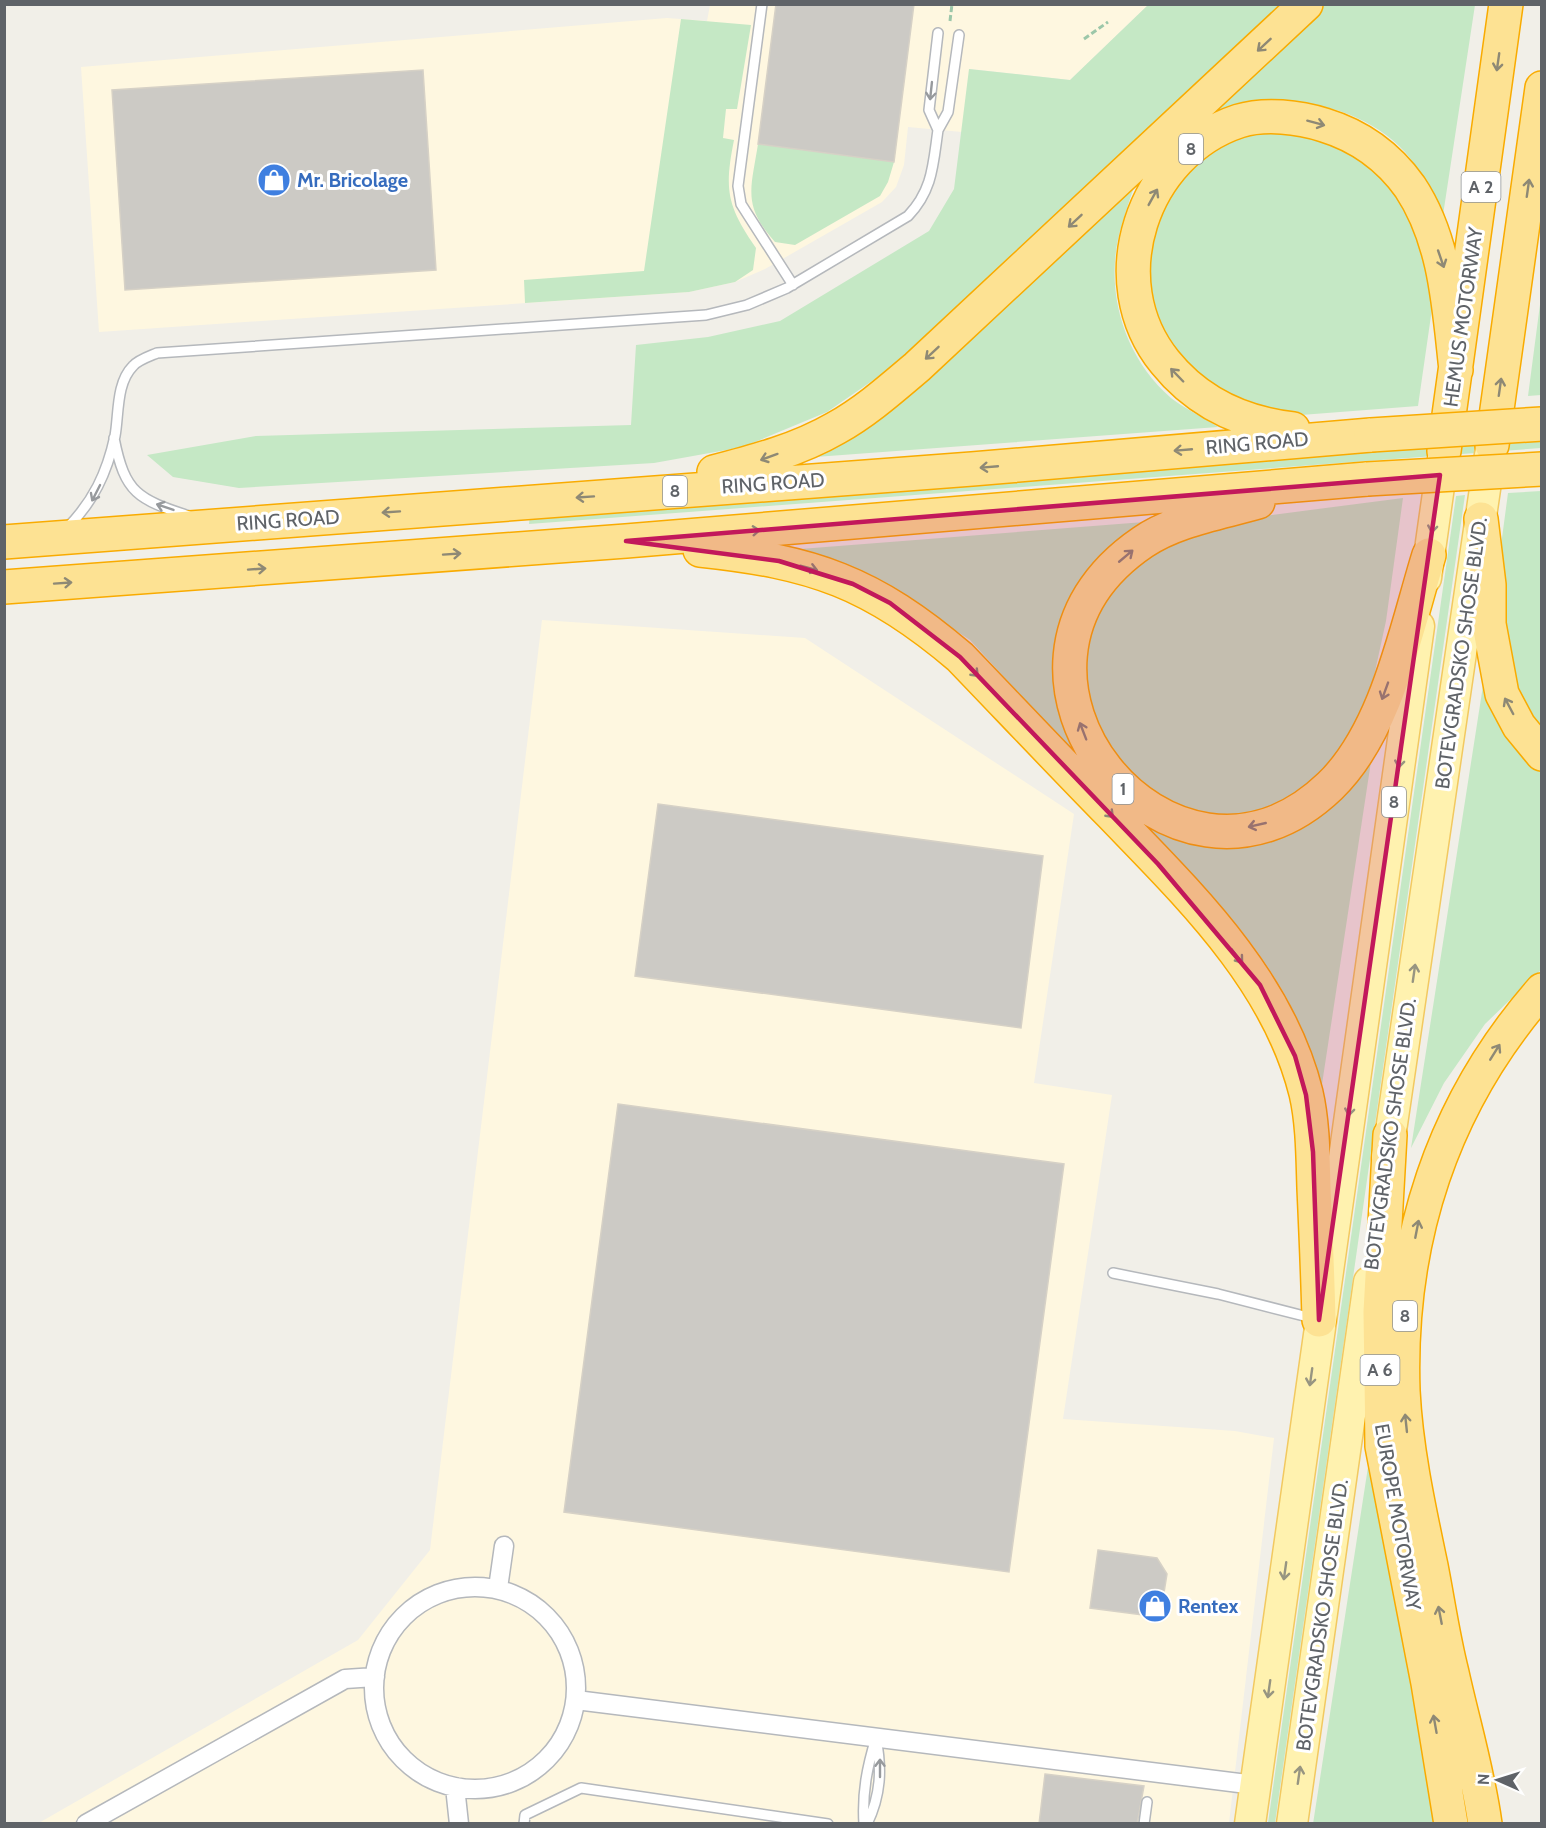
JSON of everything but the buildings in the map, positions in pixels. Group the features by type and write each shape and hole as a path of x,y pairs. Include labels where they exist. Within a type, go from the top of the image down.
{"highway":[{"path":"618,495 763,460 836,428 879,398 925,359 1306,4"},
{"name":"HEMUS MOTORWAY","path":"1444,451 1506,4"},
{"name":"A 2","path":"1492,445 1542,88"},
{"name":"8","path":"1358,435 1270,426 1242,419 1217,407 1192,390 1156,351 1142,322 1131,269 1135,242 1143,216 1170,170 1206,138 1241,120 1284,117 1312,121 1348,133 1372,146 1410,188 1428,224 1444,269 1456,370"},
{"path":"1514,288 1542,227"},
{"name":"RING ROAD","path":"4,542 972,469 1358,435 1542,424"},
{"name":"1","path":"1429,555 1379,708 1365,739 1330,786 1306,804 1262,825 1237,830 1184,825 1159,815 1137,801 1116,784 1098,761 1084,736 1075,708 1070,678 1071,649 1078,621 1088,599 1120,560 1143,542 1165,530 1327,482 1542,469"},
{"path":"4,587 626,542 1327,482"},
{"path":"1481,519 1489,585 1489,624 1502,694 1519,726 1535,749 1542,753"},
{"path":"626,542 779,561 853,584 890,603 926,628 960,657 1158,864 1260,985 1295,1056 1306,1095 1313,1152 1319,1320"},
{"name":"8","path":"1470,1824 1451,1672 1409,1447 1403,1392 1403,1346 1410,1266 1417,1224 1428,1188 1460,1111 1500,1043 1542,990"},
{"name":"EUROPE MOTORWAY","path":"1390,1135 1380,1312 1382,1446 1428,1683 1451,1824"},
{"path":"1451,1672 1473,1752 1485,1824"}],"main road":[{"name":"BOTEVGRADSKO SHOSE BLVD.","path":"1292,1824 1390,1135 1492,445"},
{"name":"1","path":"1429,555 1444,451"},
{"name":"8","path":"1249,1807 1429,555"}],"street":[{"path":"498,1588 504,1546"},
{"path":"464,1587 498,1588 525,1599 533,1605 549,1618 566,1642 575,1671 576,1700 569,1727 554,1751 534,1770 510,1783 492,1787 455,1787 427,1777 403,1759 386,1735 376,1707 375,1677 384,1644 403,1616 431,1596 464,1587"},
{"path":"86,1824 345,1679 375,1677"},
{"path":"576,1700 876,1738 1249,1807"},
{"path":"455,1787 459,1824"}],"lane":[{"path":"762,4 738,186 741,204 793,285"},
{"path":"938,33 929,110 938,129"},
{"path":"56,538 82,513 98,490 114,438 122,385 133,365 157,352 706,315 747,305 793,285 895,226 914,210 929,188 938,129 948,112 959,35"},
{"path":"114,438 125,479 144,499 220,526"},
{"path":"1113,1273 1218,1294 1319,1320"},
{"path":"865,1824 877,1804 881,1765 876,1738"},
{"path":"865,1824 862,1800 868,1763 876,1738"},
{"path":"524,1824 525,1815 581,1788 828,1824"},
{"path":"1144,1824 1147,1802"}],"path":[{"path":"950,21 952,4"},
{"path":"1084,39 1108,22"}],"highlighted area":[{"path":"1440,475 1319,1320 1313,1152 1306,1095 1295,1056 1260,985 1158,864 960,657 890,603 853,584 779,561 626,541"}],"shaded area":[{"path":"710,5 1148,5 1070,80 970,69 962,132 908,127 904,165 896,187 882,202 765,269 735,282 689,292 99,332 81,67 667,18 707,21"},
{"path":"542,620 805,638 1074,814 1034,1083 1112,1095 1063,1419 1235,1431 1274,1438 1229,1823 37,1824 358,1640 430,1550"}],"green space":[{"path":"1148,5 1282,5 898,363 827,412 743,447 654,463 239,488 173,477 147,455 256,436 631,425 636,345 708,337 780,321 929,231 954,189 969,69 1070,80"},
{"path":"1325,5 1475,5 1443,215 1405,152 1388,136 1347,114 1324,106 1276,101 1230,108 1191,124"},
{"path":"681,19 751,25 737,109 726,109 723,138 734,140 729,172 730,197 739,220 756,248 753,270 735,282 689,292 525,303 524,280 644,271"},
{"path":"1280,124 1354,148 1398,189 1436,281 1418,406 1288,416 1238,400 1197,374 1170,346 1146,291 1148,247 1163,195 1198,154 1240,131"},
{"path":"758,144 894,162 888,182 880,196 795,245 775,242 757,217 753,207 752,185"},
{"path":"1137,177 1120,231 1115,261 1115,283 1123,326 1131,346 1155,382 1176,402 1218,427 788,459"},
{"path":"1541,297 1541,395 1528,396"},
{"path":"1541,437 1541,448 529,524 530,513"},
{"path":"1541,491 1541,737 1510,687 1496,583 1508,493"},
{"path":"1465,495 1275,1823 1268,1823 1456,496"},
{"path":"1403,498 1386,621 1371,690 1357,733 1325,775 1295,798 1254,813 1204,816 1159,800 1095,734 1081,645 1099,602 1129,566 1217,522"},
{"path":"1157,521 1123,539 1105,552 1081,581 1065,616 1057,653 1058,691 1064,718 1081,761 970,640 872,575 800,549"},
{"path":"1487,660 1541,764 1541,970 1485,1024 1444,1083 1411,1148"},
{"path":"1372,755 1319,1104 1311,1054 1298,1020 1281,988 1261,957 1215,899 1140,820 1230,841"},
{"path":"1370,1454 1436,1823 1313,1824"}],"place":[{"name":"Mr. Bricolage","path":"274,180"},
{"name":"Rentex","path":"1155,1606"}]}
